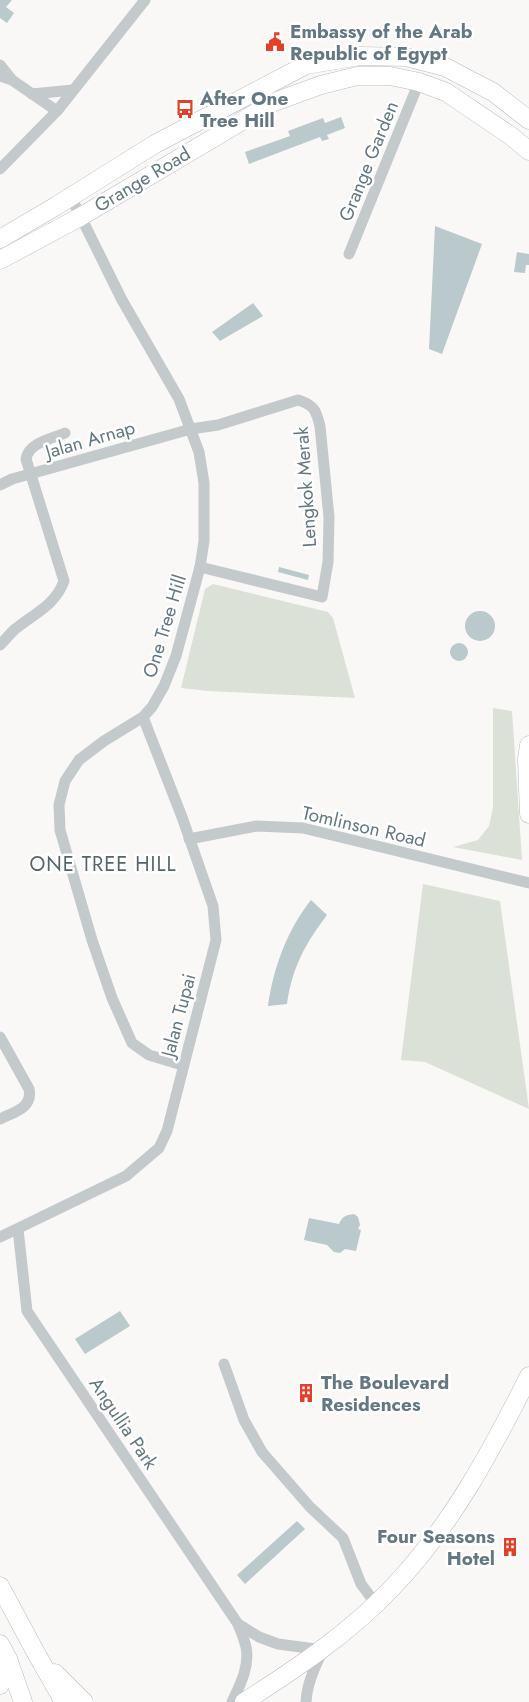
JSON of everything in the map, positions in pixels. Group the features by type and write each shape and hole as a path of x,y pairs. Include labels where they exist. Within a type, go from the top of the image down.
{"main road":[{"name":"Grange Road","path":"0,239 155,144 306,65 360,56 406,56 445,66 493,92 529,120"},
{"name":"Grange Road","path":"0,260 80,217 274,102 321,84 357,76 390,76 419,82 446,92 511,136 529,151"},
{"path":"529,745 527,758 529,814"},
{"path":"244,1702 323,1650 376,1604 423,1553 451,1515 506,1423 529,1376"},
{"path":"0,1586 64,1702"},
{"path":"0,1685 4,1651"},
{"path":"4,1651 23,1702"},
{"path":"36,1653 84,1702"}],"street":[{"path":"0,169 57,111 145,0"},
{"path":"0,65 12,80 57,111"},
{"path":"0,76 12,80"},
{"name":"Grange Garden","path":"349,254 419,82"},
{"path":"32,94 73,90"},
{"name":"One Tree Hill","path":"70,197 122,300 179,399 200,452 204,483 204,541 200,568 176,656 164,686 152,707 144,717 104,741 79,760 65,781 59,805 60,830 92,940 112,998 132,1043 149,1055 182,1065"},
{"name":"Lengkok Merak","path":"191,429 218,425 298,400 308,403 316,412 320,426 328,517 328,562 322,597 200,568"},
{"name":"Jalan Arnap","path":"0,485 12,479 191,429"},
{"path":"0,645 13,631 52,601 60,591 64,581 26,460 27,452 31,447 65,433"},
{"name":"Jalan Tupai","path":"0,1237 126,1176 159,1148 167,1131 182,1065 216,940 213,906 144,717"},
{"name":"Tomlinson Road","path":"189,839 257,826 303,828 529,883"},
{"path":"0,1037 30,1094 25,1107 0,1119"},
{"name":"Angullia Park","path":"18,1229 27,1312 238,1624 246,1648 246,1663 242,1679 232,1702"},
{"path":"224,1364 244,1420 262,1452 310,1507 343,1538 361,1584 376,1604"},
{"name":"Angullia Park","path":"238,1624 259,1637 278,1644 323,1650"},
{"path":"306,1702 312,1675 323,1650"}],"shaded area":[{"path":"0,0 12,0 6,7 14,13 7,23 0,18"},
{"path":"341,117 345,128 327,135 329,139 322,141 320,137 249,164 245,152 290,136 288,131 323,118 325,123"},
{"path":"435,226 482,244 442,354 429,349"},
{"path":"517,252 529,254 529,265 526,265 525,273 514,272"},
{"path":"253,303 263,316 220,341 212,332"},
{"path":"279,567 309,575 308,580 278,572"},
{"path":"213,584 328,612 333,618 355,698 181,688 205,589"},
{"path":"480,611 491,615 495,626 491,637 480,641 469,637 465,626 469,615"},
{"path":"459,643 465,646 468,652 465,658 459,661 453,658 450,652 453,646"},
{"path":"493,708 512,711 522,860 453,847 478,840 489,826 493,807"},
{"path":"423,884 500,901 529,1109 425,1062 401,1060"},
{"path":"311,900 327,915 306,946 296,968 287,1004 268,1006 273,978 282,950 295,924"},
{"path":"354,1214 358,1217 360,1225 358,1229 361,1230 356,1251 345,1249 340,1253 334,1252 327,1245 304,1240 309,1218 339,1224 344,1217"},
{"path":"120,1311 130,1326 85,1354 75,1339"},
{"path":"297,1521 305,1529 245,1584 237,1575"}],"place":[{"name":"Embassy of the Arab Republic of Egypt","path":"275,42"},
{"name":"After One Tree Hill","path":"185,109"},
{"name":"The Boulevard Residences","path":"306,1393"},
{"name":"Four Seasons Hotel","path":"510,1547"}],"district":[{"name":"ONE TREE HILL","path":"103,864"}]}
